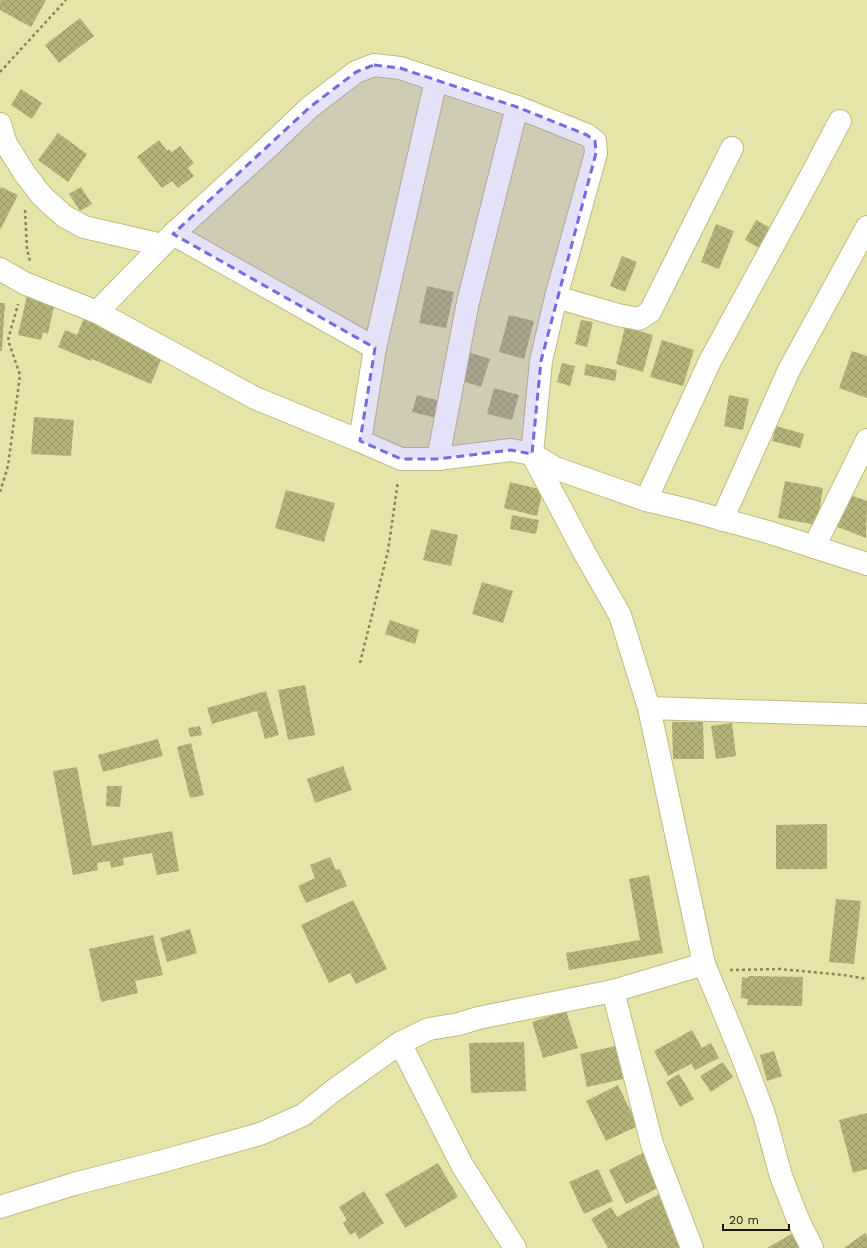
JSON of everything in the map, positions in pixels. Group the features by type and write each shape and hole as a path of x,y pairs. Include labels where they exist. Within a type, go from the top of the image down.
{"street":[{"path":"98,312 167,239 310,107 356,72 374,65 400,68 517,107 587,135 596,141 596,154 556,297 541,361 532,454 584,552 620,615 649,708 705,967 764,1114 784,1183 799,1222 812,1248"},
{"path":"360,441 375,348 436,80"},
{"path":"438,459 468,302 517,107"},
{"path":"646,500 710,360 809,181 840,121"},
{"path":"0,124 6,144 25,174 42,196 64,216 84,227 167,239 375,348"},
{"path":"556,297 618,315 639,319 650,312 732,148"},
{"path":"722,520 789,370 867,227"},
{"path":"0,269 24,283 98,312 255,398 401,459 438,459 511,450 532,454 555,468 646,500 768,532 867,564"},
{"path":"814,547 867,440"},
{"path":"649,708 867,715"},
{"path":"0,1207 74,1184 260,1134 303,1115 333,1091 400,1043 429,1029 613,991 705,967"},
{"path":"613,991 652,1144 692,1248"},
{"path":"400,1043 462,1165 515,1248"}],"path":[{"path":"0,72 66,0"},
{"path":"0,492 8,466 20,376 8,340 24,283 33,274 27,248 25,174"},
{"path":"360,662 388,551 401,459"},
{"path":"705,967 780,969 844,975 867,979"}],"highlighted area":[{"path":"374,65 400,68 517,107 587,135 595,141 596,153 541,361 532,454 511,450 438,459 401,459 360,441 375,348 173,234 310,107 356,72"}],"building":[{"path":"1,0 46,0 31,27 0,10"},
{"path":"80,18 94,36 59,63 45,45"},
{"path":"21,89 42,103 32,119 11,105"},
{"path":"58,133 87,154 68,182 38,160"},
{"path":"159,140 167,151 169,149 172,152 180,146 194,163 188,168 194,176 178,188 172,181 162,188 137,157"},
{"path":"1,187 18,195 0,230 0,189"},
{"path":"81,187 92,204 80,211 69,194"},
{"path":"756,220 771,228 761,249 745,240"},
{"path":"716,224 734,231 719,269 701,262"},
{"path":"622,256 637,262 625,292 610,286"},
{"path":"427,286 454,292 446,328 419,323"},
{"path":"28,291 51,297 49,305 54,306 48,334 43,332 41,340 18,335"},
{"path":"0,303 5,303 2,351 0,351"},
{"path":"509,315 534,321 524,359 499,352"},
{"path":"84,318 164,352 151,384 92,359 91,361 58,347 65,330 77,335"},
{"path":"581,320 593,322 587,347 575,344"},
{"path":"625,327 653,335 643,372 616,364"},
{"path":"662,340 694,350 683,386 650,377"},
{"path":"465,351 490,359 481,387 456,379"},
{"path":"852,351 867,356 867,398 839,388"},
{"path":"562,363 575,366 570,386 557,382"},
{"path":"586,364 617,370 615,381 584,375"},
{"path":"494,388 519,395 512,420 487,414"},
{"path":"417,395 441,401 437,418 412,412"},
{"path":"729,395 749,399 743,430 724,426"},
{"path":"34,417 74,420 71,456 31,454"},
{"path":"776,426 804,434 800,448 772,441"},
{"path":"785,481 823,488 817,525 778,518"},
{"path":"510,482 543,490 537,516 504,508"},
{"path":"286,490 335,503 324,542 275,528"},
{"path":"847,494 867,501 866,538 835,526"},
{"path":"512,515 539,520 536,534 510,529"},
{"path":"431,529 458,535 451,566 423,560"},
{"path":"482,582 513,591 503,623 472,614"},
{"path":"390,620 419,630 415,644 385,634"},
{"path":"305,685 315,735 288,740 278,690"},
{"path":"266,691 279,735 265,739 257,711 212,724 207,708"},
{"path":"672,722 703,722 704,759 673,759"},
{"path":"732,723 736,756 716,759 711,726"},
{"path":"200,726 202,735 190,737 188,728"},
{"path":"158,739 163,756 103,772 98,755"},
{"path":"191,743 204,795 190,798 177,747"},
{"path":"343,766 352,790 315,803 307,779"},
{"path":"77,767 92,846 172,831 179,871 157,875 152,853 123,858 124,865 111,868 110,861 97,863 98,870 73,875 53,771"},
{"path":"107,786 122,786 120,807 106,806"},
{"path":"827,824 827,869 776,869 776,825"},
{"path":"330,857 336,870 340,869 347,886 306,903 298,886 315,878 310,865"},
{"path":"649,875 663,953 569,970 566,953 640,940 629,879"},
{"path":"836,899 861,901 854,964 829,962"},
{"path":"353,900 387,969 356,984 350,973 329,983 301,925"},
{"path":"190,929 197,953 167,962 160,938"},
{"path":"153,935 163,975 135,981 138,993 101,1002 89,949"},
{"path":"748,976 803,977 802,1006 747,1005 748,999 741,998 742,977 748,978"},
{"path":"566,1011 578,1048 543,1058 532,1022"},
{"path":"692,1030 702,1048 711,1043 719,1058 695,1070 691,1064 668,1076 654,1051"},
{"path":"524,1042 526,1091 471,1093 469,1043"},
{"path":"620,1045 628,1078 587,1087 580,1054"},
{"path":"774,1051 782,1076 767,1081 760,1055"},
{"path":"723,1062 733,1077 711,1092 700,1076"},
{"path":"679,1074 694,1099 680,1107 666,1082"},
{"path":"618,1085 638,1126 606,1141 586,1101"},
{"path":"867,1113 867,1169 853,1173 839,1120"},
{"path":"647,1151 664,1185 626,1204 609,1170"},
{"path":"438,1163 458,1197 405,1228 385,1194"},
{"path":"598,1169 613,1201 584,1214 569,1182"},
{"path":"364,1191 384,1223 359,1239 355,1232 350,1235 343,1223 347,1220 339,1207"},
{"path":"659,1194 688,1246 685,1248 608,1248 591,1219 611,1207 617,1217"},
{"path":"795,1232 804,1248 767,1248"},
{"path":"865,1233 867,1236 867,1248 844,1248"}]}
